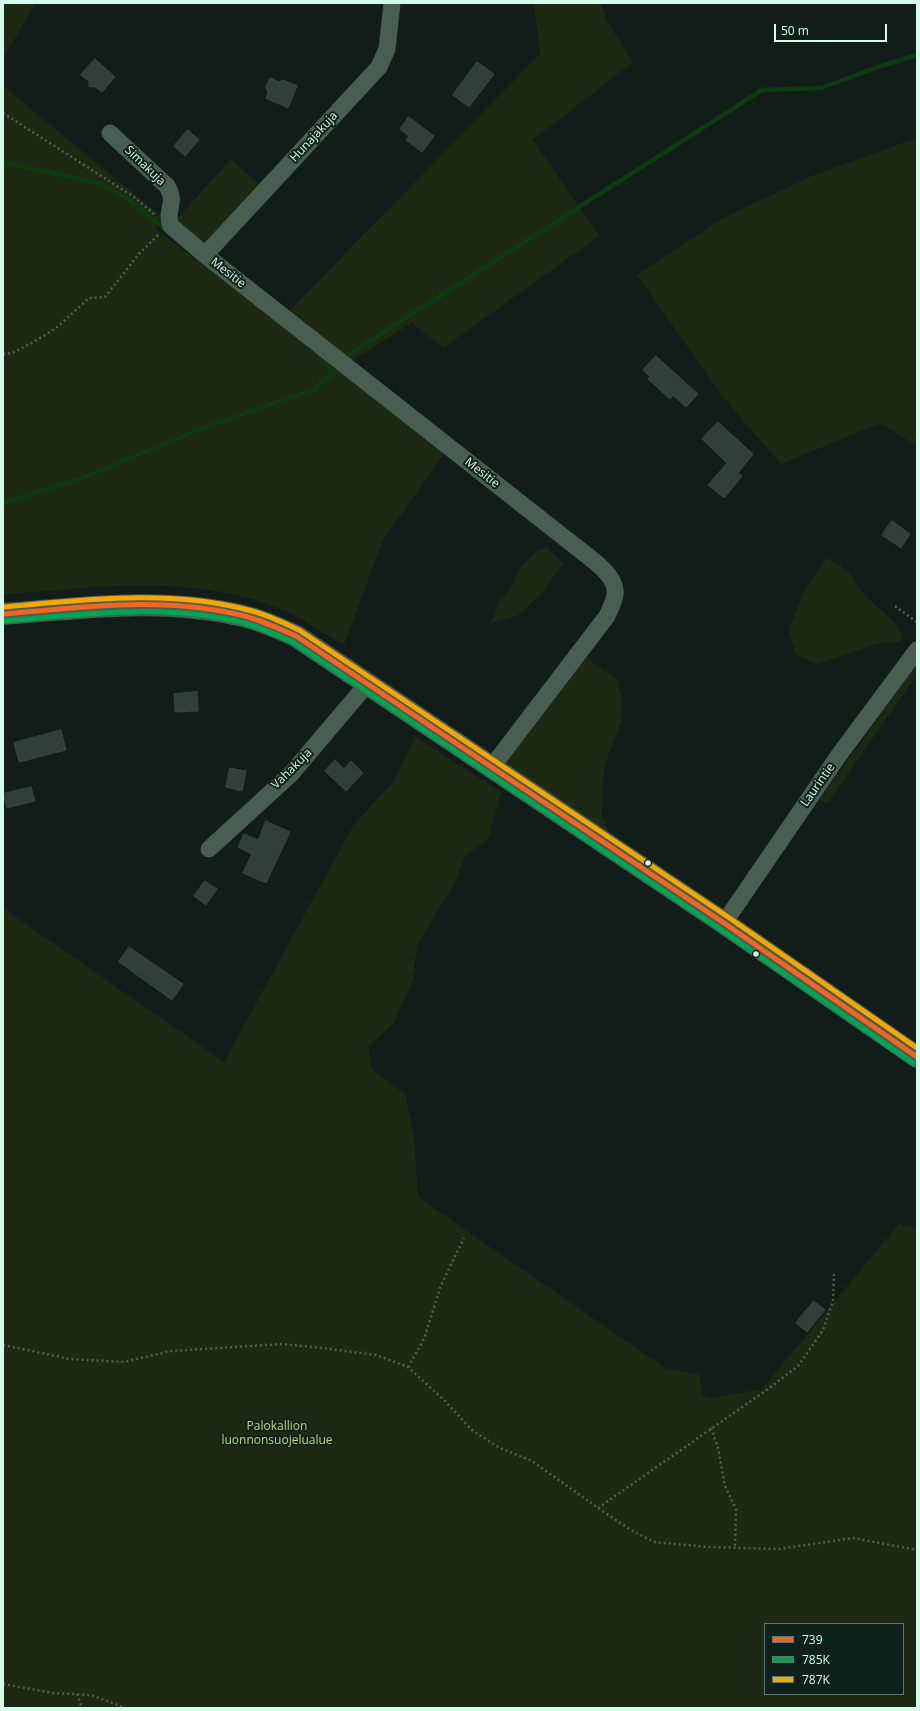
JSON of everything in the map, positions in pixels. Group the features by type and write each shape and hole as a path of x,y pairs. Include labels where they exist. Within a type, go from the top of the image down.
{"street":[{"name":"Hunajakuja","path":"206,255 379,67 387,49 392,3"},
{"name":"Simakuja","path":"110,133 167,186 172,194 172,204 166,228"},
{"name":"Mesitie","path":"166,228 206,255 594,561 604,569 612,580 615,594 607,616 491,768"},
{"path":"3,614 107,606 171,605 241,615 296,636 724,923 917,1057"},
{"name":"Laurintie","path":"724,923 830,768 917,650"},
{"name":"Vahakuja","path":"209,848 291,774 368,683"}],"path":[{"path":"3,113 134,197 166,228 139,254 105,297 89,298 55,329 12,353 3,354"},
{"path":"895,606 917,622"},
{"path":"408,1367 424,1339 441,1285 464,1238"},
{"path":"598,1508 768,1389 799,1365 823,1330 833,1301 834,1274"},
{"path":"3,1345 70,1359 124,1362 171,1351 282,1344 376,1355 408,1367 444,1400 473,1431 500,1448 532,1461 631,1530 654,1542 709,1547 735,1546 754,1549 779,1549 854,1538 917,1550"},
{"path":"711,1428 718,1448 725,1486 736,1509 735,1546"},
{"path":"3,1684 53,1693 90,1695 126,1708"},
{"path":"77,1694 82,1708"}],"green space":[{"path":"3,3 36,3 3,58"},
{"path":"534,3 601,3 606,20 633,62 533,140 599,236 443,348 412,323 349,363 285,315 540,54"},
{"path":"3,86 161,216 155,229 293,332 446,451 383,540 344,645 302,620 275,607 243,597 209,590 140,586 70,589 3,595"},
{"path":"917,138 917,446 880,423 781,464 723,397 637,275 725,217 812,176"},
{"path":"231,159 261,186 206,247 176,220"},
{"path":"547,547 563,564 542,593 517,616 491,623 499,602 511,588 521,566 536,551"},
{"path":"826,558 846,569 865,596 891,619 903,636 900,642 877,644 817,664 796,655 789,630 805,589"},
{"path":"583,655 617,680 622,698 621,722 604,767 602,814 610,834 509,771 504,759"},
{"path":"917,664 917,675 827,804 820,799"},
{"name":"Palokallion luonnonsuojelualue","path":"415,736 501,792 488,839 465,856 454,884 417,945 413,980 394,1023 368,1046 372,1069 406,1095 414,1138 418,1197 665,1368 699,1374 703,1395 709,1398 762,1389 899,1224 917,1228 917,1708 3,1708 3,908 224,1062 353,826 394,781"}],"building":[{"path":"95,59 115,77 102,92 95,87 89,87 89,81 81,75"},
{"path":"477,62 494,74 469,107 453,95"},
{"path":"270,78 279,82 283,80 297,86 288,108 266,98 268,93 266,87"},
{"path":"409,117 434,136 422,152 406,140 409,136 400,129"},
{"path":"188,130 199,140 185,156 174,146"},
{"path":"656,356 698,394 686,407 673,395 670,399 648,379 650,377 643,370"},
{"path":"718,422 753,454 738,473 742,476 724,498 708,485 727,463 702,439"},
{"path":"892,521 910,534 901,548 882,535"},
{"path":"197,692 198,711 175,712 174,694"},
{"path":"61,730 66,750 19,762 14,743"},
{"path":"335,760 344,769 351,761 363,773 346,791 325,771"},
{"path":"230,768 246,771 242,791 226,787"},
{"path":"31,787 35,801 7,808 3,794"},
{"path":"266,821 290,832 266,883 243,873 252,854 238,847 244,834 258,840"},
{"path":"205,881 217,889 206,905 194,896"},
{"path":"129,947 183,984 172,1000 119,962"},
{"path":"814,1301 825,1310 807,1332 796,1323"}],"waterway":[{"path":"348,355 762,90 821,88 878,67 917,55"},
{"path":"3,162 99,183 127,198 166,230"},
{"path":"3,503 80,479 203,428 312,390 334,373 319,354"}],"transit line":[{"name":"787K","path":"3,607 95,599 157,598 187,600 218,604 255,612 274,618 299,630 728,917 917,1048"},
{"name":"739","path":"3,614 95,606 188,606 218,610 248,617 296,636 724,923 917,1057"},
{"name":"785K","path":"4,621 94,613 185,613 244,623 263,629 293,642 720,929 913,1063"}]}
